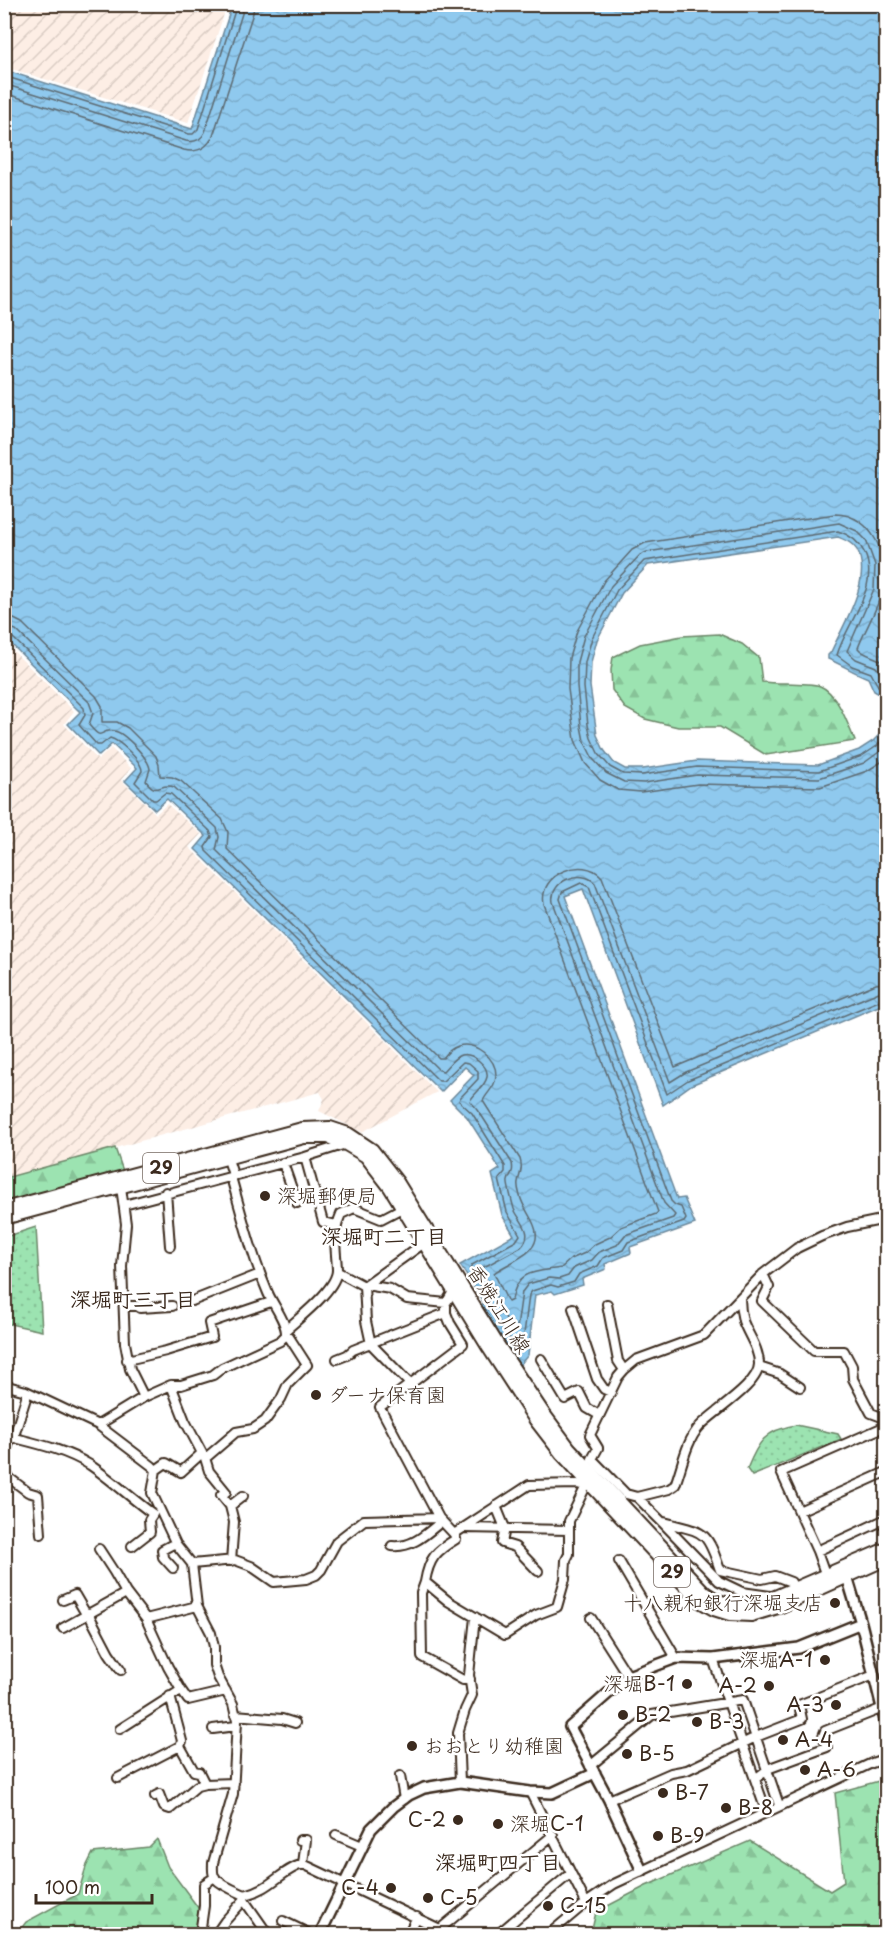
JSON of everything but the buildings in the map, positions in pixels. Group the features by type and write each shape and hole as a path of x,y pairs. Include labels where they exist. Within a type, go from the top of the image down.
{"main road":[{"name":"29","path":"4,1209 302,1129 355,1145"},
{"name":"29","path":"4,1218 173,1173 229,1161 316,1132"},
{"name":"香焼江川線","path":"355,1145 377,1170 493,1346"},
{"name":"香焼江川線","path":"355,1145 372,1150 397,1182 493,1346 562,1454 700,1601 730,1614 751,1615 846,1572 886,1559"},
{"name":"香焼江川線","path":"846,1572 886,1549"},
{"name":"香焼江川線","path":"778,1602 794,1589 827,1580"}],"street":[{"path":"124,1205 166,1192 355,1145"},
{"path":"305,1157 323,1222 336,1225"},
{"path":"229,1161 233,1175 231,1177 260,1274 286,1332 307,1365 288,1384 269,1417 253,1429 236,1432 218,1449 203,1455 181,1472 166,1464 156,1470 152,1493 175,1543 192,1564 197,1606 211,1634 214,1665 233,1704 235,1716 233,1794 213,1863 215,1877 244,1898 265,1930"},
{"path":"284,1162 297,1203"},
{"path":"173,1173 177,1190"},
{"path":"120,1187 126,1224 122,1266 125,1343 130,1369 144,1397"},
{"path":"166,1192 170,1246"},
{"path":"98,1425 144,1397 171,1385 181,1385 213,1375 222,1368 280,1341 286,1332 326,1293 338,1272 335,1254 336,1225 341,1214 354,1208 381,1219 402,1208"},
{"path":"740,1298 742,1316 756,1350 759,1367 753,1380 699,1426 693,1435 675,1485 669,1489 637,1497 626,1494 592,1459 598,1448 590,1435 624,1370 636,1360 704,1335 740,1298 763,1275 797,1248 848,1227 886,1219"},
{"path":"365,1285 424,1243"},
{"path":"338,1272 365,1285 390,1289 407,1299 446,1303"},
{"path":"192,1301 260,1274"},
{"path":"763,1275 769,1287 762,1301 814,1351 844,1351 852,1366 853,1379 871,1413 886,1417"},
{"path":"365,1285 366,1321 371,1344 411,1385"},
{"path":"454,1290 446,1303 446,1313 463,1344 380,1407 440,1520 456,1539 435,1554 426,1572 421,1593 422,1657 463,1680 470,1679"},
{"path":"128,1360 212,1337 209,1323 272,1302"},
{"path":"607,1304 618,1361 624,1370"},
{"path":"124,1306 140,1308 172,1306"},
{"path":"573,1308 597,1379 600,1385 611,1392"},
{"path":"337,1359 353,1350 446,1313"},
{"path":"542,1359 565,1399 579,1392 587,1408 599,1414"},
{"path":"759,1367 780,1374 800,1388"},
{"path":"4,1385 26,1391 98,1425 156,1470"},
{"path":"171,1385 209,1471 226,1492 221,1495 230,1506 234,1522 231,1561"},
{"path":"4,1457 22,1414 26,1391"},
{"path":"827,1580 817,1551 781,1472 886,1426"},
{"path":"11,1437 53,1448 91,1466 153,1514 149,1520 150,1532 132,1546"},
{"path":"799,1511 886,1472"},
{"path":"4,1474 28,1492 38,1495 40,1534"},
{"path":"425,1582 448,1601 505,1635 536,1615 557,1607 565,1579 569,1521 587,1486 577,1484 529,1485 454,1534"},
{"path":"230,1506 243,1496"},
{"path":"637,1497 719,1581 742,1592 778,1602"},
{"path":"496,1506 505,1528 502,1543 514,1546 538,1571"},
{"path":"817,1551 886,1519"},
{"path":"392,1546 416,1542 440,1520"},
{"path":"192,1564 235,1560 245,1563 274,1582 306,1579 321,1570 337,1541 364,1521 440,1520"},
{"path":"662,1522 700,1532 712,1544 720,1570 762,1579 775,1576 791,1582 794,1589"},
{"path":"465,1528 569,1530"},
{"path":"173,1568 163,1557 162,1550 175,1543"},
{"path":"99,1550 126,1593 146,1619 168,1667 188,1700 226,1691"},
{"path":"619,1561 676,1659"},
{"path":"846,1572 874,1675 882,1684 886,1723"},
{"path":"63,1628 126,1593"},
{"path":"63,1600 75,1595 109,1653 122,1670"},
{"path":"146,1619 197,1606"},
{"path":"460,1782 458,1733 472,1695 470,1679 475,1617"},
{"path":"591,1618 628,1676"},
{"path":"642,1871 609,1800 570,1727 628,1676 676,1659 713,1659 799,1648 861,1623"},
{"path":"713,1659 766,1811"},
{"path":"609,1800 671,1773 687,1770 742,1743 802,1719 799,1705 874,1675"},
{"path":"120,1729 181,1690"},
{"path":"118,1778 180,1746 182,1741 170,1696"},
{"path":"320,1935 371,1829 404,1799 424,1788 460,1782 530,1792 559,1791 592,1769 652,1715 743,1700 779,1805"},
{"path":"754,1779 770,1768 826,1748 822,1736 825,1731 883,1708"},
{"path":"235,1716 282,1719 295,1723"},
{"path":"213,1729 236,1726"},
{"path":"180,1746 194,1771 199,1772 205,1784"},
{"path":"549,1935 586,1903 614,1884 766,1811 886,1758"},
{"path":"400,1776 404,1799"},
{"path":"155,1796 159,1794 164,1807 170,1809 197,1786 234,1783"},
{"path":"530,1792 586,1903"},
{"path":"336,1835 362,1846"},
{"path":"218,1934 225,1921 244,1898 263,1890 288,1870 303,1864 417,1917 439,1932 553,1835"},
{"path":"300,1840 306,1840 303,1864"},
{"path":"498,1935 572,1873"},
{"path":"200,1935 204,1884 215,1877"},
{"path":"408,1935 417,1917"},
{"path":"283,1922 310,1935"}],"shaded area":[{"path":"4,5 227,5 188,123 5,67"},
{"path":"4,642 74,711 64,724 98,760 111,748 131,768 121,780 156,814 167,804 201,834 189,847 437,1092 362,1132 319,1111 324,1099 320,1092 5,1178"}],"green space":[{"path":"719,634 742,644 759,658 762,682 814,685 826,690 842,710 855,741 766,755 720,727 678,727 645,719 625,708 612,690 613,657 640,644 682,636"},
{"path":"115,1148 123,1171 5,1202 5,1178"},
{"path":"36,1227 42,1331 5,1323 5,1237"},
{"path":"796,1425 838,1434 841,1439 752,1476 747,1469 755,1451 764,1439 777,1430"},
{"path":"886,1779 886,1934 591,1934 596,1912 646,1886 750,1841 830,1891 844,1882 835,1793"},
{"path":"157,1839 168,1867 199,1909 195,1934 17,1934 26,1922 78,1894 93,1853 149,1847"}],"water":[{"path":"232,5 886,5 886,698 874,691 868,678 828,659 849,616 859,588 861,574 861,562 857,550 838,537 648,565 622,593 597,640 591,662 590,686 597,735 604,750 614,763 625,769 643,769 697,761 818,765 859,750 873,741 886,728 886,1003 691,1085 663,1105 583,889 565,896 677,1199 684,1198 695,1224 630,1247 631,1253 605,1264 606,1269 582,1279 583,1285 555,1294 552,1291 535,1295 528,1355 519,1366 481,1305 484,1303 460,1265 514,1235 502,1215 492,1174 500,1169 467,1117 450,1100 474,1075 465,1067 441,1092 195,849 206,836 167,799 155,810 125,781 137,768 112,744 99,756 68,724 80,712 5,638 4,70 192,129"}],"place":[{"name":"深堀郵便局","path":"265,1196"},
{"name":"ダーナ保育園","path":"316,1395"},
{"name":"十八親和銀行深堀支店","path":"835,1603"},
{"name":"深堀A-1","path":"825,1660"},
{"name":"深堀B-1","path":"687,1684"},
{"name":"A-2","path":"769,1686"},
{"name":"A-3","path":"836,1705"},
{"name":"B-2","path":"623,1715"},
{"name":"B-3","path":"697,1722"},
{"name":"A-4","path":"783,1740"},
{"name":"おおとり幼稚園","path":"412,1746"},
{"name":"B-5","path":"627,1754"},
{"name":"A-6","path":"805,1770"},
{"name":"B-7","path":"663,1793"},
{"name":"B-8","path":"726,1808"},
{"name":"C-2","path":"458,1820"},
{"name":"深堀C-1","path":"498,1824"},
{"name":"B-9","path":"658,1836"},
{"name":"C-4","path":"391,1888"},
{"name":"C-5","path":"428,1898"},
{"name":"C-15","path":"548,1906"}],"district":[{"name":"深堀町二丁目","path":"384,1237"},
{"name":"深堀町三丁目","path":"133,1300"},
{"name":"深堀町四丁目","path":"498,1863"}]}
